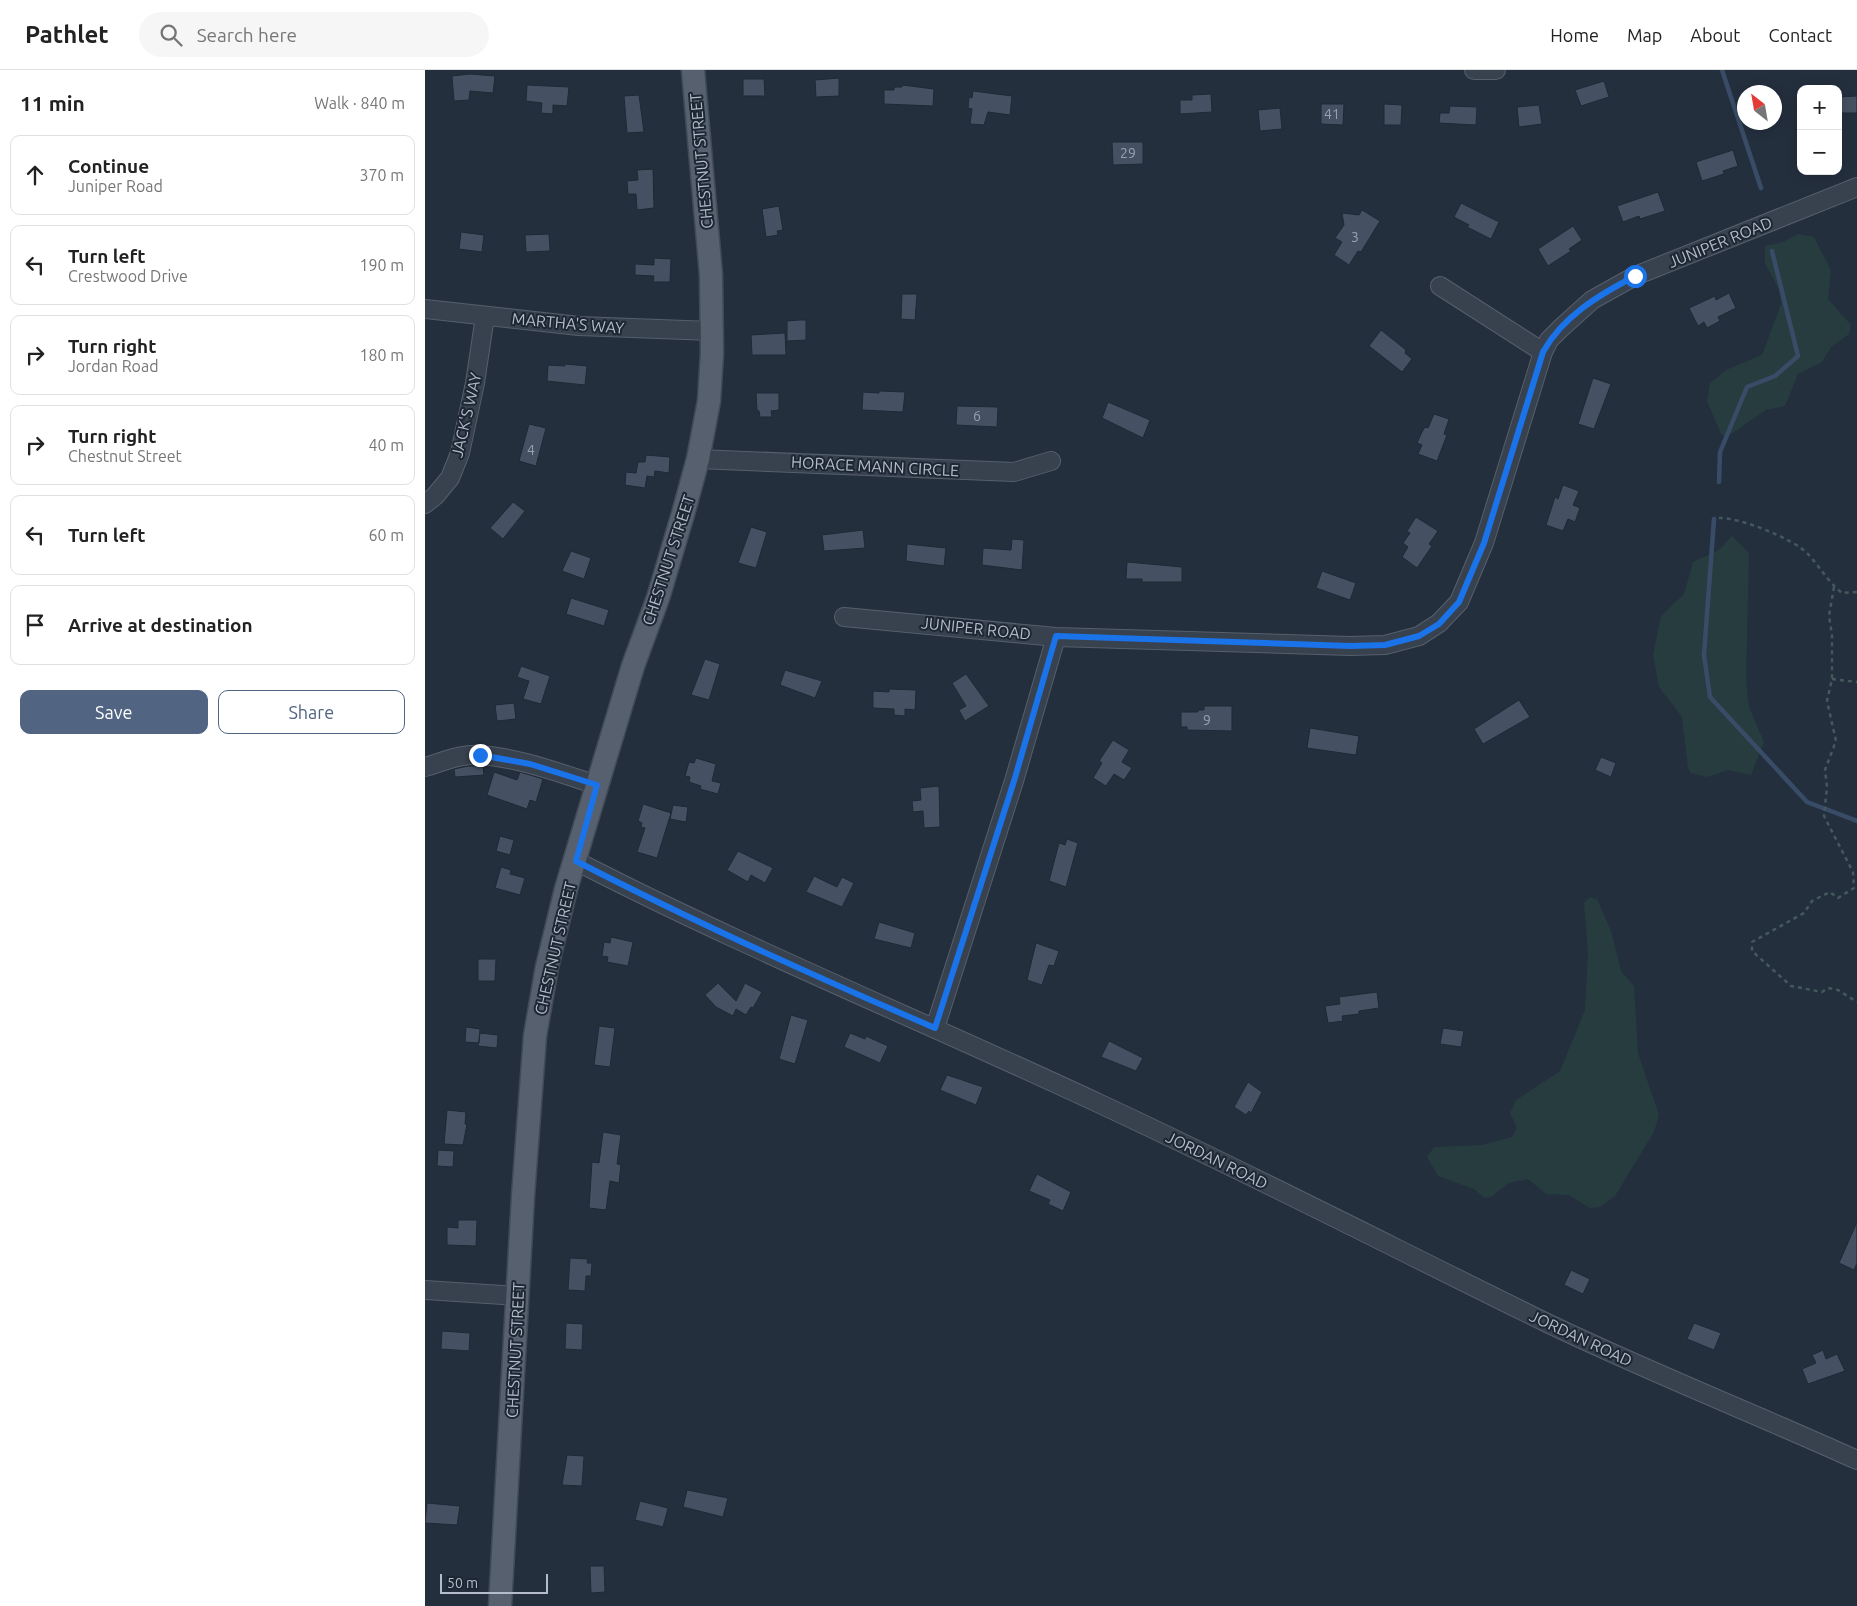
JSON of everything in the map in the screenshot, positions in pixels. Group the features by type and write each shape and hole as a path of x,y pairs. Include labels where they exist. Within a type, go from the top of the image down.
{"main road":[{"name":"CHESTNUT STREET","path":"500,1606 517,1296 535,1036 547,967 566,889 576,861 633,666 658,598 698,459 709,401 712,331 711,275 693,70"}],"street":[{"path":"1474,70 1496,70"},
{"name":"JUNIPER ROAD","path":"844,617 1056,636 1350,646 1385,645 1419,636 1439,624 1459,602 1486,536 1543,352 1549,340 1592,300 1635,276 1857,187"},
{"path":"1439,286 1543,352"},
{"name":"MARTHA'S WAY","path":"425,309 579,326 712,331"},
{"name":"JACK'S WAY","path":"425,504 435,496 450,478 460,453 475,383 485,316"},
{"name":"HORACE MANN CIRCLE","path":"698,459 1014,472 1051,461"},
{"path":"935,1028 1014,781 1056,636"},
{"path":"425,767 449,760 480,755 530,764 597,785"},
{"name":"JORDAN ROAD","path":"576,861 648,898 846,990 935,1028 1101,1104 1564,1330 1857,1460"},
{"path":"425,1290 517,1296"}],"path":[{"path":"1719,518 1738,519 1795,543 1807,553 1834,587 1842,593 1857,592"},
{"path":"1834,587 1829,616 1832,635 1832,679 1827,702 1836,741 1825,770 1827,788 1824,816 1853,872 1854,888 1838,898 1830,892 1812,901 1803,913 1752,942 1752,951 1791,986 1822,992 1828,988 1838,990 1857,1002"},
{"path":"1832,679 1857,682"}],"green space":[{"path":"1798,234 1814,237 1831,270 1828,299 1851,325 1849,334 1831,347 1822,362 1798,374 1785,406 1766,410 1731,434 1722,436 1707,401 1710,383 1726,370 1762,355 1781,304 1779,290 1765,263 1765,246 1783,242"},
{"path":"1732,536 1749,553 1746,679 1749,707 1764,742 1751,775 1728,770 1707,777 1691,773 1688,768 1682,717 1659,687 1653,655 1661,616 1684,594 1693,562 1719,550"},
{"path":"1590,897 1597,899 1611,931 1621,971 1634,986 1638,1053 1659,1115 1654,1132 1615,1196 1600,1207 1590,1208 1569,1195 1546,1194 1528,1179 1509,1183 1491,1197 1484,1198 1474,1189 1438,1176 1427,1157 1434,1147 1482,1145 1512,1137 1517,1128 1510,1113 1516,1100 1560,1071 1585,1010 1588,952 1584,903"}],"building":[{"path":"470,74 495,76 493,93 470,91 469,100 454,101 452,76"},
{"path":"839,78 839,96 816,97 815,80"},
{"path":"743,79 764,79 765,96 743,96"},
{"path":"1604,81 1609,97 1581,106 1575,90"},
{"path":"527,85 569,87 567,106 553,105 553,114 541,113 542,103 526,101"},
{"path":"902,85 934,89 933,106 884,104 884,90 894,90 894,87 902,87"},
{"path":"973,91 1012,96 1010,115 988,112 984,125 970,124 972,109 968,108 969,97 972,98"},
{"path":"1211,94 1212,112 1180,114 1180,100 1192,100 1192,95"},
{"path":"639,95 644,132 627,133 624,96"},
{"path":"1857,96 1857,113 1842,113 1842,97"},
{"path":"1321,104 1344,104 1343,125 1321,124"},
{"path":"1384,104 1402,105 1401,125 1384,125"},
{"path":"1539,105 1542,124 1519,127 1517,107"},
{"path":"1450,106 1477,107 1476,125 1439,123 1440,113 1449,113"},
{"path":"1280,108 1282,129 1260,131 1258,110"},
{"path":"1112,142 1143,142 1143,164 1113,165"},
{"path":"1733,150 1738,166 1723,171 1724,174 1702,181 1696,162"},
{"path":"653,169 654,208 637,210 636,194 628,194 627,181 638,180 637,170"},
{"path":"1658,192 1665,211 1640,219 1639,216 1623,222 1617,206"},
{"path":"1461,203 1499,222 1491,239 1467,227 1469,225 1454,217"},
{"path":"779,206 783,230 777,231 778,235 766,237 762,209"},
{"path":"1362,210 1380,221 1361,252 1358,251 1349,265 1334,255 1342,242 1335,238 1344,225 1342,213 1359,215"},
{"path":"1573,226 1582,240 1569,249 1571,251 1548,266 1538,249"},
{"path":"461,232 484,235 482,252 459,249"},
{"path":"549,234 550,251 526,252 525,235"},
{"path":"654,258 671,259 670,282 653,282 654,276 635,275 635,264 654,265"},
{"path":"1729,293 1736,308 1718,317 1720,321 1707,328 1704,322 1698,326 1689,308 1715,296 1716,300"},
{"path":"902,294 917,294 915,320 901,319"},
{"path":"806,320 806,340 787,341 787,321"},
{"path":"1381,330 1406,350 1405,353 1412,359 1402,372 1369,346"},
{"path":"785,333 786,355 752,355 751,335"},
{"path":"565,364 587,366 585,385 547,381 548,365 565,366"},
{"path":"1593,378 1611,384 1594,429 1578,424"},
{"path":"879,391 905,392 903,412 862,410 863,392 879,393"},
{"path":"756,393 779,393 779,410 771,411 772,417 760,417 757,410"},
{"path":"1108,402 1150,420 1143,438 1102,418"},
{"path":"957,406 998,407 997,427 956,425"},
{"path":"1434,414 1449,419 1444,434 1447,435 1437,461 1418,454 1422,445 1417,443 1425,427 1428,428"},
{"path":"529,424 546,428 536,466 519,461"},
{"path":"646,455 670,457 669,473 655,471 654,477 647,476 645,488 625,485 626,472 636,473 638,462 645,462"},
{"path":"1563,485 1579,491 1573,505 1580,508 1575,522 1568,519 1563,531 1546,525 1555,497 1558,499"},
{"path":"513,502 525,511 503,539 490,528"},
{"path":"1416,517 1438,531 1429,544 1432,546 1417,568 1402,557 1408,547 1403,543 1410,533 1407,531"},
{"path":"751,527 767,532 756,568 738,563"},
{"path":"863,530 865,548 824,551 822,535"},
{"path":"1012,539 1024,540 1022,570 982,565 983,548 1011,550"},
{"path":"907,544 946,548 944,566 906,561"},
{"path":"571,551 591,558 584,579 562,571"},
{"path":"1127,562 1182,567 1182,582 1142,582 1142,579 1126,579"},
{"path":"1322,571 1356,583 1350,600 1316,588"},
{"path":"571,598 609,610 604,626 566,614"},
{"path":"705,659 720,664 709,700 691,695"},
{"path":"521,666 550,676 541,704 523,699 529,681 517,677"},
{"path":"785,670 822,681 815,698 780,685"},
{"path":"966,674 989,706 965,721 959,710 966,706 952,683"},
{"path":"889,689 916,690 915,710 905,709 905,716 894,715 894,709 873,708 873,691 889,692"},
{"path":"1519,700 1530,717 1483,744 1474,729"},
{"path":"514,703 516,719 497,721 495,705"},
{"path":"1204,706 1232,706 1232,731 1187,730 1187,727 1181,727 1181,712 1198,712 1198,710 1204,710"},
{"path":"1310,728 1359,736 1356,755 1307,748"},
{"path":"1113,740 1129,750 1122,762 1132,768 1124,780 1114,774 1106,786 1093,778 1102,763 1099,761"},
{"path":"1601,757 1616,763 1611,777 1595,770"},
{"path":"696,758 716,764 712,781 721,783 718,794 700,789 701,786 689,782 690,777 685,776 689,762 694,763"},
{"path":"468,766 483,766 484,775 455,777 454,769"},
{"path":"494,772 517,780 520,772 543,779 536,802 530,800 527,809 487,795"},
{"path":"939,786 940,827 924,828 923,811 913,812 912,801 921,800 920,788"},
{"path":"643,804 671,813 657,858 637,852 645,828 641,827 642,823 638,821"},
{"path":"673,805 688,807 686,822 670,819"},
{"path":"500,836 514,840 510,855 496,851"},
{"path":"1067,839 1078,843 1066,887 1049,881 1059,843 1065,845"},
{"path":"738,851 773,868 765,883 751,875 748,882 727,870"},
{"path":"501,867 511,870 510,874 525,878 520,895 495,888"},
{"path":"814,876 837,887 842,877 854,883 842,907 806,892"},
{"path":"879,922 915,933 911,948 874,939"},
{"path":"611,937 633,942 628,966 607,962 608,957 602,956 604,942 610,943"},
{"path":"1036,943 1059,951 1054,966 1049,965 1042,985 1027,980"},
{"path":"478,959 496,959 495,981 478,981"},
{"path":"718,983 736,1001 745,983 762,992 753,1008 751,1007 746,1015 736,1009 733,1016 716,1007 705,995"},
{"path":"1377,992 1379,1008 1359,1011 1359,1014 1342,1016 1343,1021 1328,1023 1325,1006 1340,1004 1339,997"},
{"path":"791,1015 808,1020 795,1064 779,1059"},
{"path":"599,1026 615,1028 610,1067 594,1065"},
{"path":"466,1027 480,1029 479,1043 465,1042"},
{"path":"1443,1028 1464,1031 1461,1047 1440,1044"},
{"path":"480,1033 498,1035 497,1048 478,1046"},
{"path":"850,1033 865,1039 866,1036 888,1046 880,1063 844,1047"},
{"path":"1109,1041 1143,1058 1136,1071 1101,1057"},
{"path":"947,1075 983,1087 976,1105 940,1090"},
{"path":"1248,1082 1262,1092 1251,1113 1249,1111 1246,1115 1234,1107"},
{"path":"447,1110 466,1112 465,1124 467,1124 463,1145 444,1144"},
{"path":"603,1132 621,1135 617,1164 621,1165 619,1183 610,1181 606,1210 589,1208 592,1162 599,1163"},
{"path":"438,1150 454,1151 453,1167 437,1166"},
{"path":"1037,1174 1071,1192 1063,1211 1048,1204 1050,1200 1029,1191"},
{"path":"458,1220 477,1220 476,1246 447,1245 447,1227 458,1228"},
{"path":"1857,1222 1857,1263 1854,1270 1839,1263"},
{"path":"570,1258 588,1259 587,1263 592,1263 591,1276 586,1276 585,1291 568,1290"},
{"path":"1571,1270 1590,1279 1583,1294 1564,1285"},
{"path":"566,1323 583,1324 582,1350 565,1349"},
{"path":"1694,1323 1721,1333 1714,1350 1687,1339"},
{"path":"442,1331 470,1333 469,1351 441,1349"},
{"path":"1823,1350 1826,1359 1837,1354 1845,1371 1808,1384 1802,1369 1816,1363 1812,1355"},
{"path":"567,1455 584,1456 582,1486 562,1485"},
{"path":"687,1490 728,1498 723,1517 683,1507"},
{"path":"640,1501 668,1508 663,1527 635,1520"},
{"path":"427,1503 460,1506 457,1525 425,1523"},
{"path":"590,1566 604,1566 605,1592 591,1593"}],"waterway":[{"path":"1722,70 1761,188"},
{"path":"1719,482 1720,452 1747,387 1775,376 1798,356 1772,251"},
{"path":"1714,519 1704,655 1710,697 1807,802 1857,821"}],"route":[{"path":"480,755 530,764 597,785 576,861 648,898 846,990 935,1028 1014,781 1056,636 1350,646 1385,645 1419,636 1439,624 1459,602 1484,543 1524,411 1543,352 1549,340 1592,300 1635,276"}]}
